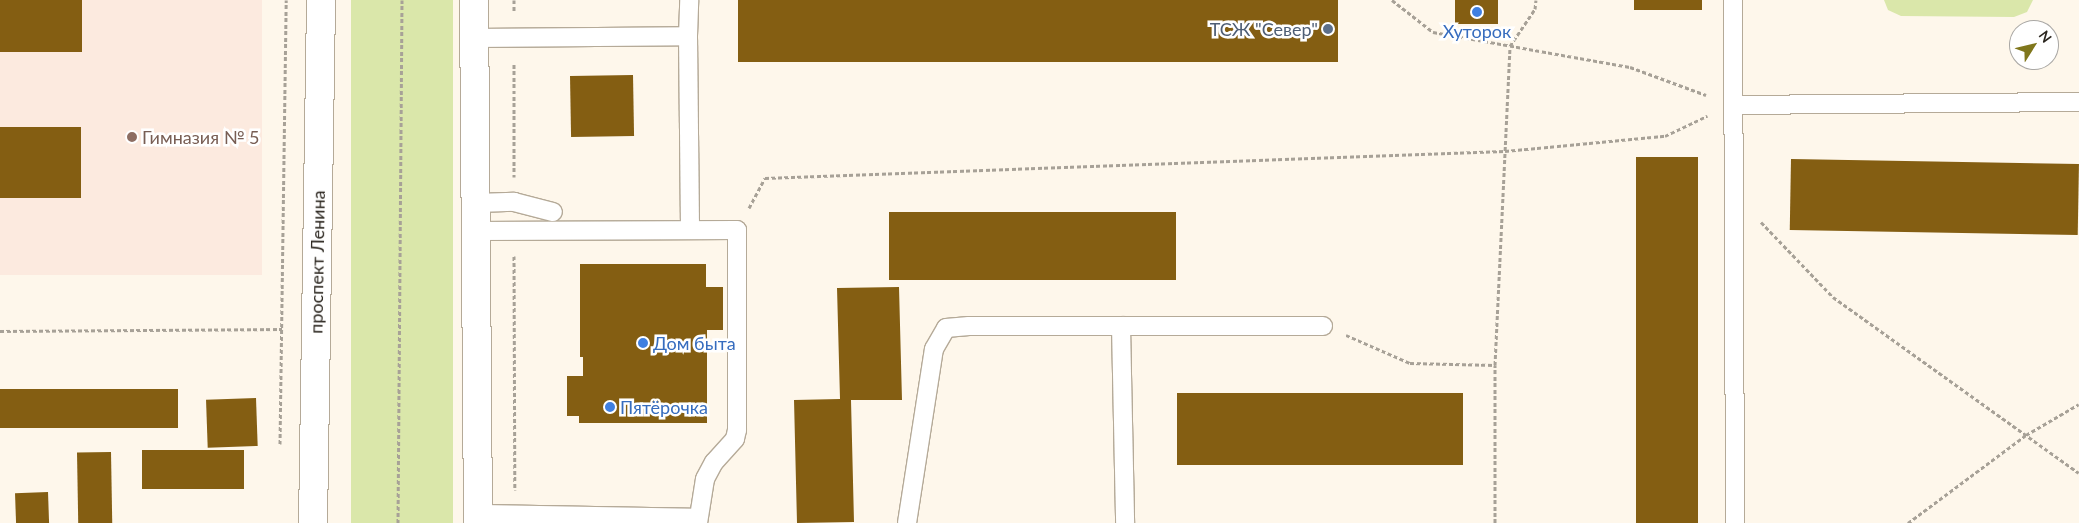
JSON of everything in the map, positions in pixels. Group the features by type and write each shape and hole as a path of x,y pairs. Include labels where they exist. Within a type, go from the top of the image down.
{"street":[{"name":"проспект Ленина","path":"313,523 321,0"},
{"path":"474,0 478,519"}],"lane":[{"path":"689,0 690,230"},
{"path":"1733,0 1735,523"},
{"path":"474,38 688,36"},
{"path":"1733,105 2079,102"},
{"path":"477,203 514,202 553,212"},
{"path":"477,231 737,230 737,430 735,439 714,462 705,479 698,521 515,514 478,519"},
{"path":"907,523 934,349 946,328 969,326 1323,326"},
{"path":"1121,326 1125,523"}],"path":[{"path":"280,446 286,0"},
{"path":"398,523 402,0"},
{"path":"514,0 514,202"},
{"path":"1392,0 1433,32 1630,67 1733,105"},
{"path":"1495,523 1495,365 1510,46 1535,10 1536,0"},
{"path":"737,230 765,178 1505,151 1665,136 1733,105"},
{"path":"1733,193 1833,297 2079,473"},
{"path":"514,231 515,514"},
{"path":"1323,326 1410,363 1495,365"},
{"path":"0,331 282,329"},
{"path":"1908,523 2026,435 2079,404"}],"shaded area":[{"name":"Гимназия № 5","path":"0,0 262,0 262,275 0,275"}],"green space":[{"path":"351,0 453,0 453,523 351,523"},
{"path":"1884,0 2033,0 2027,12 2014,17 1901,16 1888,10"}],"building":[{"path":"0,0 82,0 82,52 0,52"},
{"path":"738,0 1338,0 1338,62 738,62"},
{"name":"Хуторок","path":"1455,0 1498,0 1498,24 1455,24"},
{"path":"1634,0 1702,0 1702,10 1634,10"},
{"path":"633,75 634,136 571,137 570,76"},
{"path":"0,127 81,127 81,198 0,198"},
{"path":"1636,157 1698,157 1698,523 1636,523"},
{"path":"1791,159 2079,164 2078,235 1790,230"},
{"path":"889,212 1176,212 1176,280 889,280"},
{"name":"Дом быта","path":"580,264 706,264 706,287 723,287 723,330 707,330 707,423 579,423 579,416 567,416 567,376 583,376 583,357 580,357"},
{"path":"899,287 902,400 851,400 854,522 797,523 794,400 840,399 837,288"},
{"path":"0,389 178,389 178,428 0,428"},
{"path":"1177,393 1463,393 1463,465 1177,465"},
{"path":"256,398 258,446 208,448 206,400"},
{"path":"142,450 244,450 244,489 142,489"},
{"path":"111,452 112,523 78,523 77,453"},
{"path":"48,492 49,523 16,523 15,493"}],"place":[{"name":"Хуторок","path":"1477,12"},
{"name":"ТСЖ \"Север\"","path":"1328,29"},
{"name":"Гимназия № 5","path":"132,137"},
{"name":"Дом быта","path":"643,343"},
{"name":"Пятёрочка","path":"610,407"}]}
